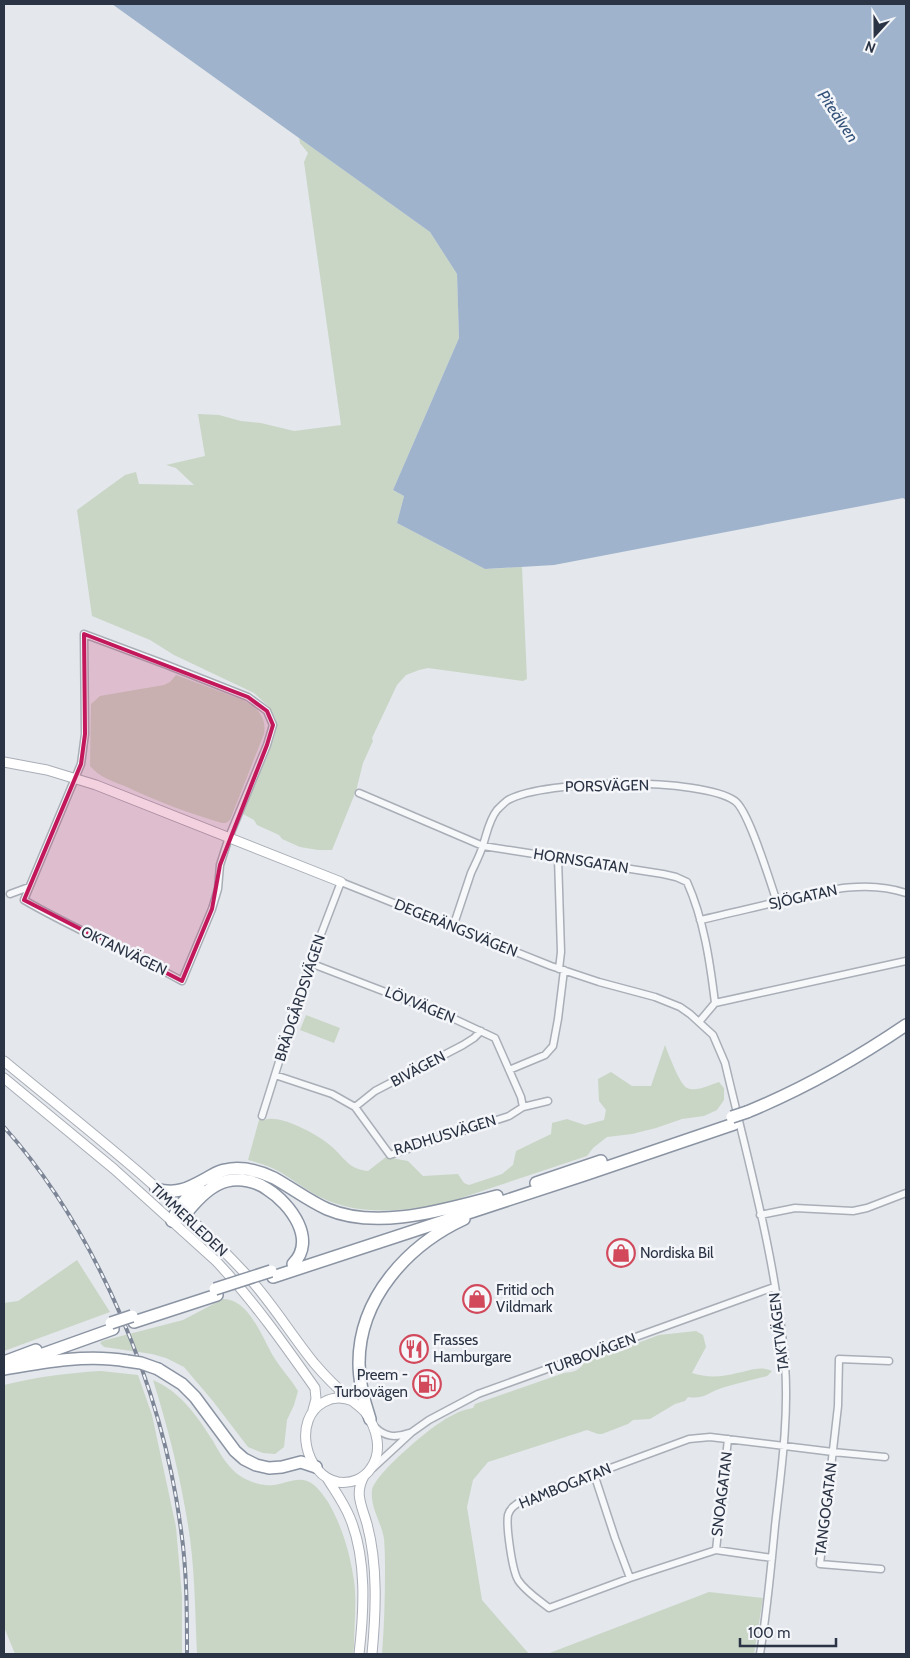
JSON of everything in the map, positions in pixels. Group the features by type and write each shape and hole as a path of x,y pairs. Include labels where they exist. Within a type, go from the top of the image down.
{"highway":[{"path":"747,1115 823,1076 906,1025"},
{"path":"4,1362 216,1292 520,1196 733,1121 823,1082 864,1060 906,1033"},
{"path":"272,1274 293,1264 498,1195 733,1121"},
{"path":"156,1189 169,1192 179,1191 223,1170 254,1171 274,1178 328,1210 361,1218 414,1215 498,1195"},
{"path":"172,1221 206,1179"},
{"path":"181,1211 219,1184 239,1180 259,1184 268,1189 285,1205 302,1233 304,1238 303,1249 293,1264"},
{"path":"372,1422 361,1384 360,1352 365,1323 373,1304 384,1286 407,1258 436,1236 460,1221 520,1196"},
{"path":"4,1369 112,1326"},
{"path":"4,1369 41,1362 76,1359 106,1359 141,1363 173,1377 189,1390 244,1460 256,1466 268,1468 282,1467 301,1462 316,1467"}],"main road":[{"name":"DEGERÄNGSVÄGEN","path":"4,762 47,770 96,785 341,882"},
{"name":"TIMMERLEDEN","path":"4,1061 156,1189 244,1271 314,1362 352,1401"},
{"name":"TIMMERLEDEN","path":"4,1078 114,1169 216,1260 271,1326 315,1388 316,1399 313,1410"},
{"path":"359,1654 362,1601 361,1568 354,1528 346,1509 325,1476 316,1467 310,1455 305,1436 306,1425 313,1410 325,1401 335,1398 344,1398 352,1401 362,1409 372,1422 377,1439 378,1450 375,1462 358,1487 358,1495 369,1534 373,1567 374,1615 372,1654"},
{"path":"325,1476 334,1481 345,1482 353,1481 367,1473"}],"street":[{"path":"10,894 30,887 81,764 85,734 84,634 248,697 268,711 273,724 267,745 229,837"},
{"name":"PORSVÄGEN","path":"453,927 472,871 483,846 489,824 497,810 508,800 529,792 583,785 624,783 697,789 724,796 736,802 748,818 777,902"},
{"name":"HORNSGATAN","path":"359,793 483,846 676,877 687,882 697,904 715,1003"},
{"name":"OKTANVÄGEN","path":"30,887 24,900 43,912 145,960 182,981 212,909 218,889 220,865 229,837"},
{"path":"523,1107 521,1097 509,1070 545,1054 553,1046 558,1019 562,969 558,858"},
{"name":"DEGERÄNGSVÄGEN","path":"341,882 562,969 663,1000 680,1007 699,1022"},
{"name":"BRÄDGÅRDSVÄGEN","path":"262,1116 310,962 341,882"},
{"name":"SJÖGATAN","path":"700,920 834,889 863,885 884,887 906,893"},
{"path":"699,1022 715,1003 906,961"},
{"name":"LÖVVÄGEN","path":"310,962 448,1016 495,1038 509,1070"},
{"name":"TAKTVÄGEN","path":"699,1022 713,1035 725,1063 760,1215 780,1313 785,1365 786,1408 772,1558 760,1654"},
{"name":"BIVÄGEN","path":"355,1107 375,1091 463,1045 481,1031"},
{"name":"RADHUSVÄGEN","path":"274,1075 332,1094 355,1107 390,1155 510,1116 523,1107 548,1101"},
{"path":"760,1215 795,1208 853,1211 867,1208 906,1193"},
{"name":"TURBOVÄGEN","path":"367,1473 412,1432 435,1416 478,1394 774,1287"},
{"name":"TANGOGATAN","path":"881,1569 820,1564 838,1406 839,1359 889,1361"},
{"name":"TURBOVÄGEN","path":"372,1422 383,1434 392,1437 412,1432"},
{"name":"HAMBOGATAN","path":"772,1558 716,1550 630,1578 550,1608 525,1589 517,1579 512,1562 508,1534 508,1516 511,1508 521,1501 688,1439 710,1437 783,1446"},
{"name":"SNOAGATAN","path":"716,1550 728,1439"},
{"name":"TANGOGATAN","path":"783,1446 885,1457"},
{"path":"594,1474 630,1578"}],"highlighted area":[{"path":"84,634 248,697 267,711 273,725 267,745 220,865 212,909 182,981 24,900 81,764 85,734"}],"green space":[{"path":"299,138 430,232 457,274 459,338 393,490 404,496 397,523 485,569 522,567 527,679 523,681 428,668 406,675 397,685 372,738 373,741 363,763 356,791 332,850 300,847 257,825 254,820 243,814 274,738 275,718 269,707 254,693 174,655 150,640 92,616 77,510 125,475 136,472 139,484 194,485 176,468 166,465 205,456 198,414 219,415 294,431 341,425 304,162 308,153 300,143"},
{"path":"176,675 243,700 257,709 264,722 264,734 230,820 226,823 150,798 107,779 90,766 91,704 100,696 164,685 170,682"},
{"path":"306,1015 340,1028 334,1043 300,1030"},
{"path":"665,1045 684,1086 691,1089 699,1089 719,1082 724,1088 724,1100 717,1110 704,1116 682,1119 632,1134 607,1137 593,1148 587,1156 449,1202 401,1210 353,1208 322,1198 276,1170 248,1160 259,1120 272,1119 287,1122 312,1133 331,1146 347,1162 361,1170 368,1171 386,1157 408,1161 423,1176 458,1174 464,1183 469,1185 502,1174 513,1165 516,1151 551,1134 552,1123 567,1119 585,1125 604,1120 606,1110 599,1101 598,1079 611,1072 632,1086 651,1086"},
{"path":"77,1260 110,1312 4,1351 4,1303 18,1301"},
{"path":"223,1299 241,1306 248,1313 275,1359 298,1391 287,1420 284,1447 275,1454 263,1453 248,1447 184,1367 166,1358 152,1354 104,1347 100,1343 183,1320"},
{"path":"696,1331 703,1335 706,1347 692,1373 714,1376 759,1368 772,1371 767,1376 725,1387 703,1396 688,1397 685,1401 675,1404 650,1419 633,1420 628,1424 602,1434 587,1430 488,1462 473,1480 467,1507 482,1600 529,1654 382,1654 385,1594 384,1543 383,1533 374,1509 372,1497 372,1491 381,1475 411,1445 431,1429 454,1414 473,1408 475,1404 564,1373 576,1371 584,1363 659,1335"},
{"path":"101,1371 138,1375 152,1415 176,1527 182,1596 182,1654 15,1654 4,1627 4,1385 52,1376"},
{"path":"153,1380 172,1391 188,1406 220,1454 239,1475 264,1485 303,1480 310,1482 324,1496 341,1530 348,1550 354,1581 353,1654 197,1654 193,1573 188,1525 173,1452"},
{"path":"709,1592 763,1598 754,1654 547,1654"}],"water":[{"name":"Piteälven","path":"112,4 906,4 906,500 903,498 554,565 485,569 397,523 404,496 393,490 459,338 457,274 430,232"}],"railway":[{"path":"4,1127 38,1169 69,1215 97,1264 121,1316 142,1369 159,1423 172,1477 181,1530 186,1576 187,1654"}],"place":[{"name":"Nordiska Bil","path":"621,1253"},
{"name":"Fritid och Vildmark","path":"477,1299"},
{"name":"Frasses Hamburgare","path":"414,1349"},
{"name":"Preem - Turbovägen","path":"427,1384"}]}
